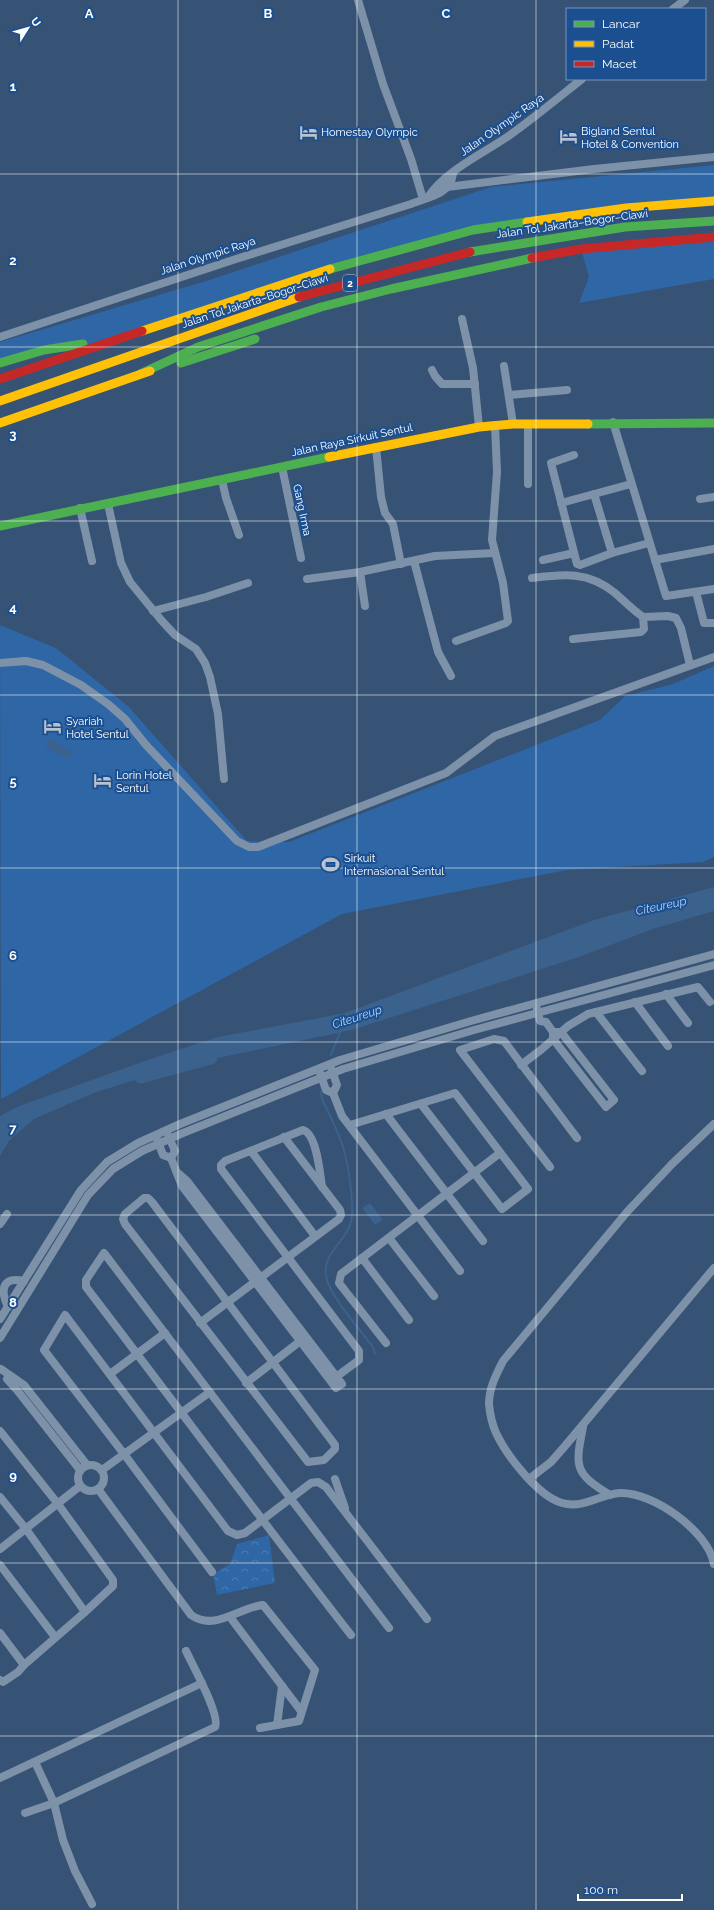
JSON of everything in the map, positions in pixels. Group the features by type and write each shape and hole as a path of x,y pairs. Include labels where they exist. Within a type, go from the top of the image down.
{"main road":[{"name":"Jalan Tol Jakarta–Bogor–Ciawi","path":"0,379 291,280 383,253 473,230 626,208 714,201"},
{"name":"Jalan Tol Jakarta–Bogor–Ciawi","path":"0,401 303,296 389,272 472,251 624,227 714,220"},
{"path":"140,374 198,347 321,307 390,289 545,255 581,249 714,236"},
{"path":"289,328 390,289"},
{"path":"0,423 140,374 203,358 267,335"},
{"path":"0,363 44,350 120,339"},
{"name":"Jalan Raya Sirkuit Sentul","path":"0,526 80,508 108,504 376,447 479,427 513,424 613,422 714,423"}],"street":[{"path":"358,0 383,84 426,198"},
{"path":"674,8 685,0"},
{"name":"Jalan Olympic Raya","path":"426,198 446,176 453,174 473,158 510,135 581,80"},
{"path":"447,187 594,169 714,157"},
{"name":"Jalan Olympic Raya","path":"0,337 436,196 452,181 453,174"},
{"path":"462,319 475,384 479,427"},
{"path":"504,366 513,424"},
{"path":"432,370 442,384 475,384"},
{"path":"509,395 567,390"},
{"path":"613,422 666,596 714,589"},
{"path":"528,424 528,484"},
{"path":"456,641 508,621 503,583 492,540 492,517 497,472 495,425"},
{"path":"376,447 381,497 385,513 393,524 401,564"},
{"path":"574,456 551,463 578,564 580,565 612,553 649,543"},
{"name":"Gang Irma","path":"282,467 301,558"},
{"path":"222,480 226,498 239,535"},
{"path":"561,503 631,484"},
{"path":"594,494 612,553"},
{"path":"700,498 714,497"},
{"path":"108,504 115,539 125,573 153,611 175,635 196,649 205,663 210,677 218,714 224,779"},
{"path":"80,508 92,561"},
{"path":"655,560 714,549"},
{"path":"306,579 360,572 435,556 494,552"},
{"path":"543,560 574,553"},
{"path":"414,561 438,652 451,676"},
{"path":"360,572 365,606"},
{"path":"532,578 567,574 587,578 614,593 643,617 668,616 676,618 681,628 690,665"},
{"path":"153,611 211,596 248,583"},
{"path":"696,592 703,621 706,624 714,623"},
{"path":"573,639 641,632 644,629 643,617"},
{"path":"0,662 26,661 43,665 81,685 108,704 125,719 146,746 237,841 249,847 266,845 446,773 495,736 714,657"},
{"path":"0,1319 80,1190 107,1162 123,1151 166,1130 329,1064 471,1021 546,1002 714,954"},
{"path":"0,1338 88,1195 113,1169 142,1151 333,1073 466,1033 714,966"},
{"path":"521,1065 578,1018 596,1012 698,987 710,1002"},
{"path":"666,994 688,1023"},
{"path":"546,1002 550,1017 546,1022"},
{"path":"635,1002 668,1046"},
{"path":"536,1004 540,1021 546,1022 556,1035 606,1107 614,1100 556,1035"},
{"path":"596,1012 642,1071"},
{"path":"550,1167 460,1050 500,1039 504,1041 577,1138"},
{"path":"329,1064 337,1085 333,1093"},
{"path":"318,1069 326,1090 333,1093 342,1116 460,1271"},
{"path":"350,1126 455,1093 528,1190 502,1209 421,1104"},
{"path":"386,1114 483,1241"},
{"path":"714,1124 672,1164 627,1212 503,1361 496,1375 490,1393 491,1419 496,1433 509,1456 529,1479 547,1495 557,1501 567,1504 576,1504 623,1493 644,1498 678,1516 690,1526 713,1556 714,1564"},
{"path":"166,1130 174,1151 171,1158"},
{"path":"155,1135 163,1155 171,1158 182,1186 303,1339 336,1377 359,1360 359,1351 221,1169 221,1165 303,1130 307,1131 311,1136 318,1159 322,1187"},
{"path":"200,1323 339,1219 341,1215 340,1210 284,1137"},
{"path":"251,1151 315,1236"},
{"path":"386,1344 339,1282 341,1274 500,1153"},
{"path":"144,1198 148,1198 152,1202 336,1445 335,1449 324,1460 308,1462 200,1323 125,1224 123,1219 125,1214 144,1198"},
{"path":"0,1224 7,1214"},
{"path":"389,1238 434,1296"},
{"path":"351,1635 261,1520 182,1412 86,1287 86,1280 104,1253 389,1628"},
{"path":"362,1258 409,1320"},
{"path":"529,1479 551,1462 714,1268"},
{"path":"8,1307 2,1293 2,1285 15,1279 24,1281"},
{"path":"212,1572 44,1350 65,1315 228,1531 237,1535 245,1533 289,1498 311,1483 318,1482 326,1487 348,1518 427,1619"},
{"path":"110,1374 165,1333"},
{"path":"246,1383 303,1339"},
{"path":"0,1370 20,1388 84,1468"},
{"path":"102,1470 210,1392"},
{"path":"583,1425 577,1454 578,1464 586,1479 610,1495"},
{"path":"0,1431 58,1504 113,1580 113,1586 18,1672 4,1682 0,1680"},
{"path":"95,1465 102,1470 105,1478 102,1486 98,1489 87,1491 80,1486 78,1478 84,1468 95,1465"},
{"path":"334,1479 348,1518"},
{"path":"0,1549 80,1486"},
{"path":"98,1489 191,1614 199,1620 208,1622 230,1617 263,1605 315,1670 298,1721 260,1728"},
{"path":"0,1497 26,1529 85,1612"},
{"path":"0,1565 55,1637"},
{"path":"230,1617 301,1711"},
{"path":"0,1633 24,1665"},
{"path":"25,1813 54,1803 215,1727 217,1720 202,1683 186,1651"},
{"path":"0,1778 202,1683"},
{"path":"277,1725 282,1686"},
{"path":"35,1762 54,1803 63,1840 75,1871 92,1904"}],"green space":[{"path":"714,165 714,201 473,230 120,339 0,363 0,342 206,281 491,187"},
{"path":"714,237 714,279 579,303 589,277 581,249"},
{"name":"Sirkuit Internasional Sentul","path":"0,625 56,648 129,707 247,841 289,842 600,720 625,696 673,684 714,666 714,857 703,862 567,870 342,914 1,1099"},
{"path":"269,1535 275,1583 217,1595 213,1574 230,1564 237,1544"}],"water":[{"path":"50,739 72,752 68,759 45,746"},
{"path":"714,887 714,911 653,929 579,957 352,1030 179,1066 94,1093 34,1119 9,1141 0,1156 0,1116 19,1106 153,1058 218,1037 345,1013 594,920"},
{"path":"370,1203 383,1220 375,1225 362,1208"}],"waterway":[{"path":"331,1055 341,1030"},
{"name":"Citeureup","path":"141,1077 211,1058"},
{"path":"321,1092 322,1099 343,1147 352,1196 351,1222 344,1236 331,1254 326,1268 326,1276 328,1284 339,1303 373,1347 375,1354"}],"traffic: fast":[{"path":"470,252 625,227 714,221"},
{"path":"330,269 473,230 527,222"},
{"path":"140,374 198,347 321,307 391,289 532,258"},
{"path":"181,363 255,339"},
{"path":"0,363 44,350 83,344"},
{"path":"588,424 714,423"},
{"path":"0,526 329,457"}],"traffic: slow":[{"path":"527,222 626,208 714,201"},
{"path":"142,331 330,269"},
{"path":"0,401 299,297"},
{"path":"0,423 150,371"},
{"path":"329,457 479,427 513,424 588,424"}],"traffic: jam":[{"path":"532,258 581,249 714,237"},
{"path":"299,297 470,252"},
{"path":"0,379 142,331"}],"place":[{"name":"Homestay Olympic","path":"308,132"},
{"name":"Bigland Sentul Hotel & Convention","path":"568,137"},
{"name":"Syariah Hotel Sentul","path":"53,727"},
{"name":"Lorin Hotel Sentul","path":"103,781"},
{"name":"Sirkuit Internasional Sentul","path":"331,864"}]}
